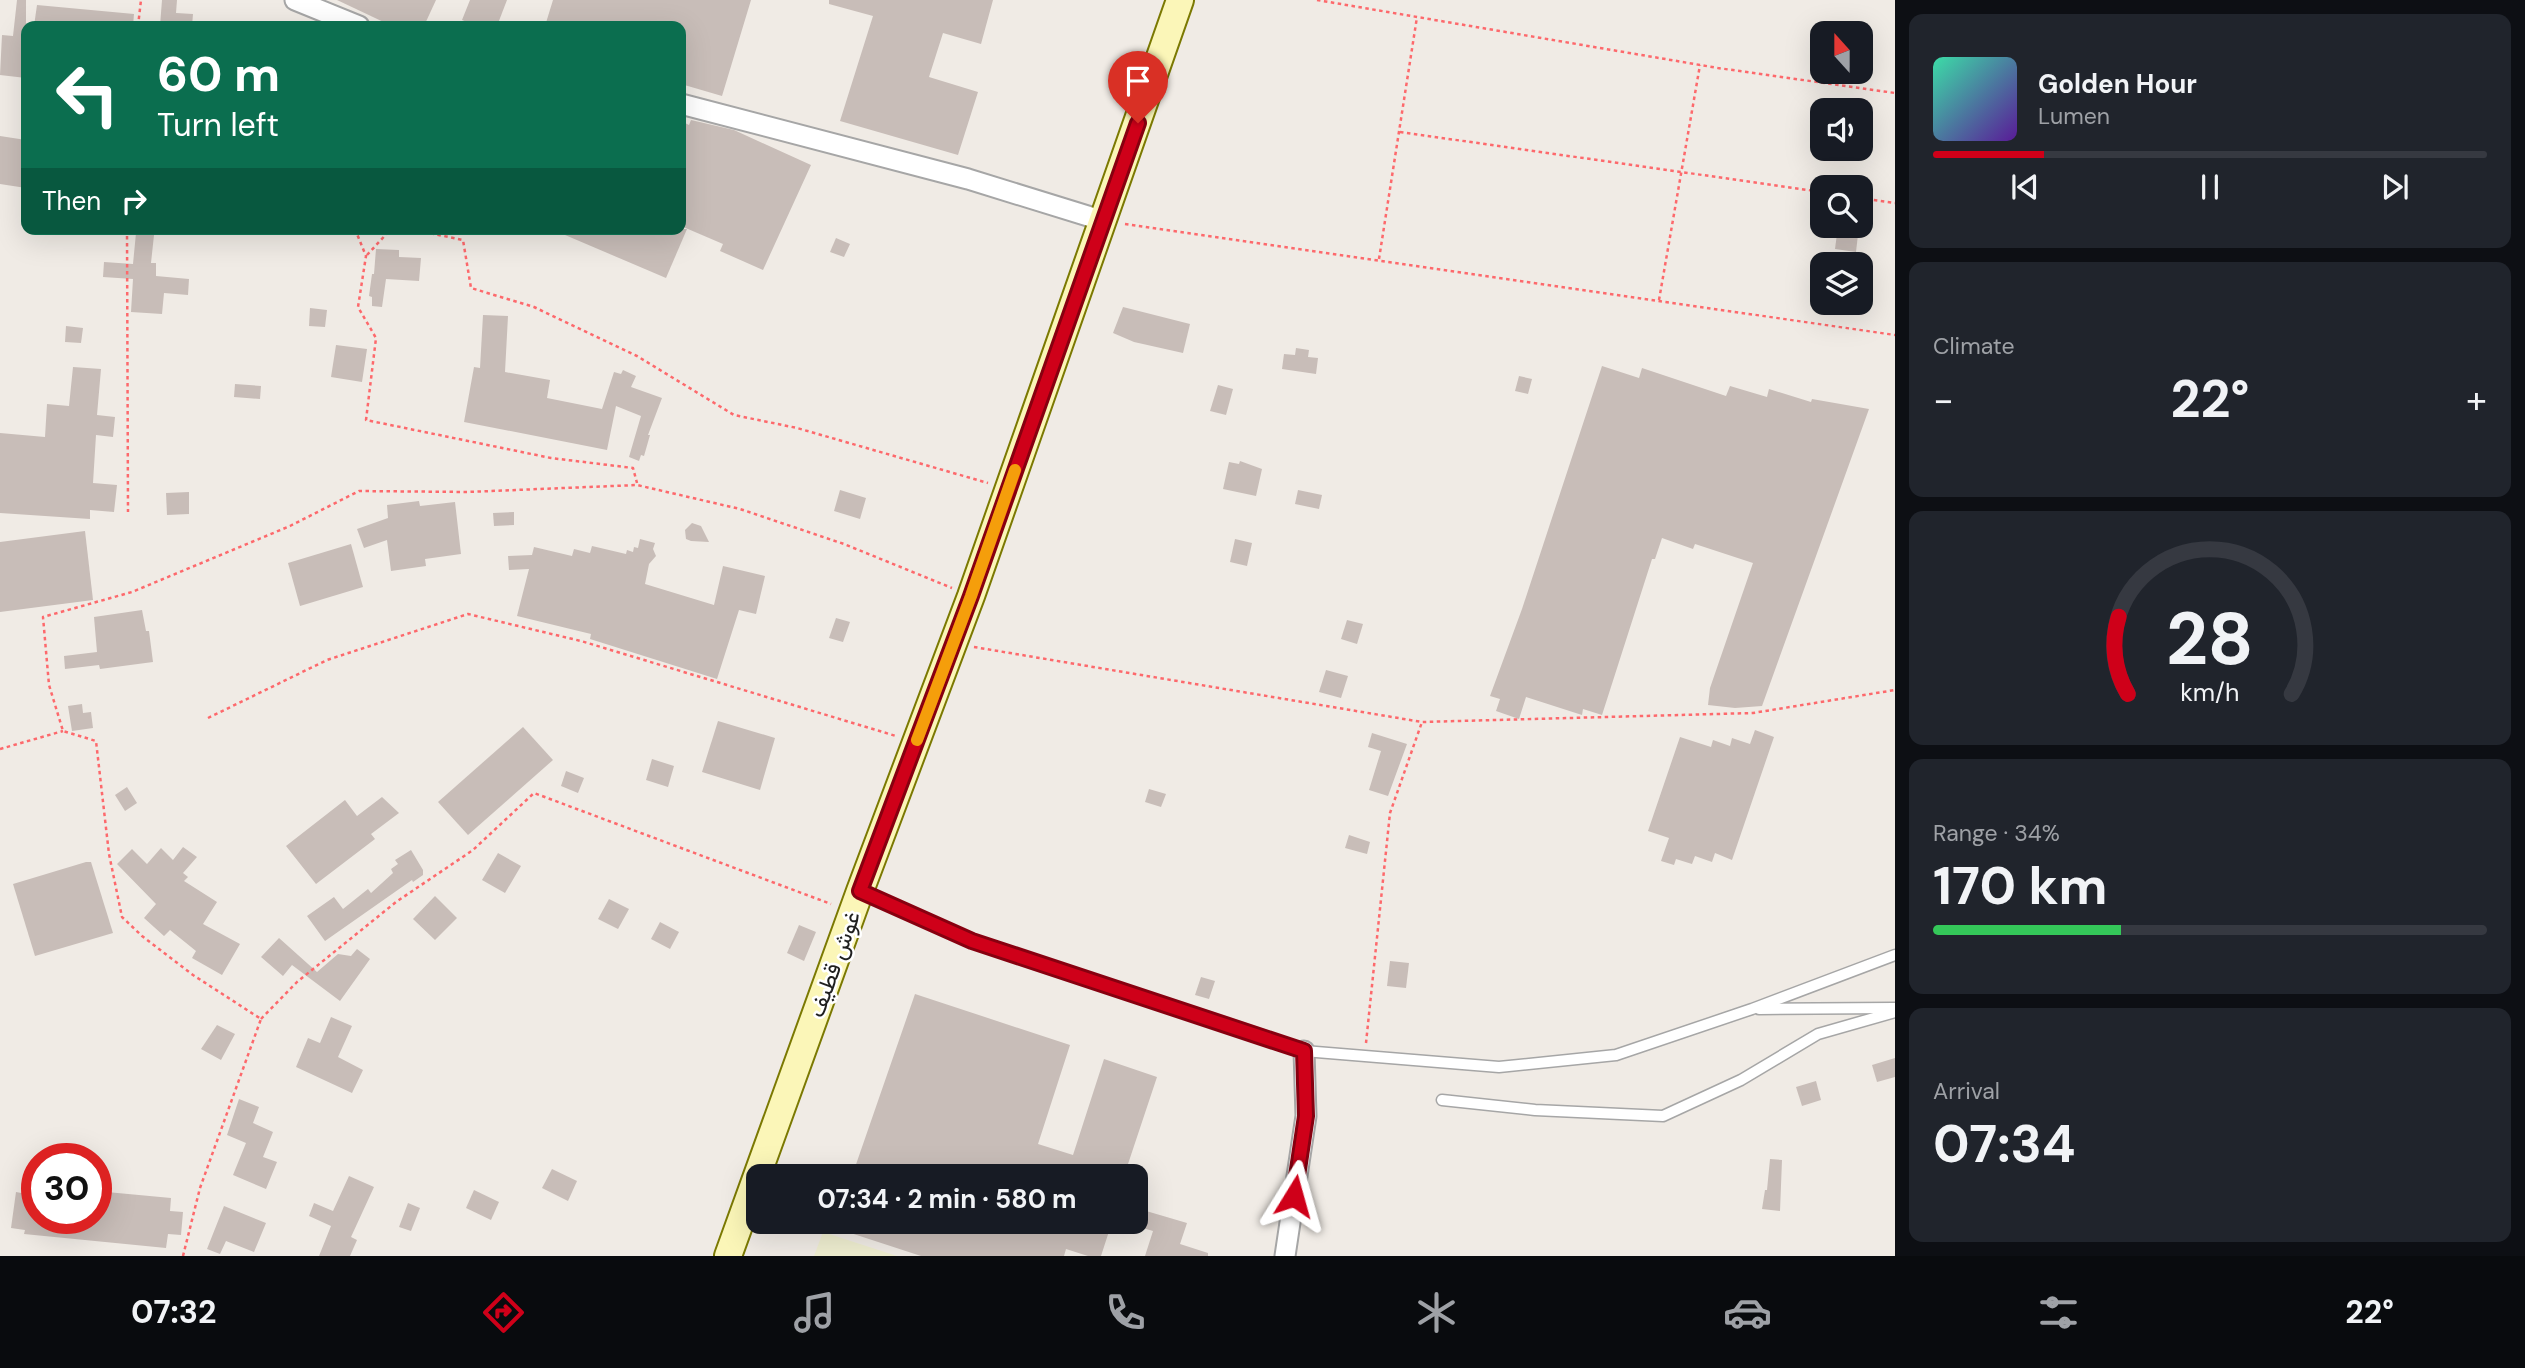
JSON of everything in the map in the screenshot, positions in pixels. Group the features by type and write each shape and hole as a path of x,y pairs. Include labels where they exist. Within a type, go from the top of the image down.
{"main road":[{"name":"غوش قطيف","path":"728,1256 971,596 1180,0"}],"street":[{"path":"295,0 347,21"},
{"path":"686,105 968,179 1104,221"},
{"path":"1285,1256 1306,1116 1304,1051"}],"lane":[{"path":"857,902 1304,1051 1499,1067 1616,1055 1752,1009 1895,956"},
{"path":"1752,1009 1895,1010"},
{"path":"1442,1100 1535,1110 1663,1116 1741,1080 1818,1034 1895,1010"}],"path":[{"path":"139,21 141,0"},
{"path":"1317,0 1700,65 1895,93"},
{"path":"1379,261 1418,17"},
{"path":"1658,301 1700,65"},
{"path":"1400,132 1810,190"},
{"path":"1873,200 1895,203"},
{"path":"1104,221 1895,335"},
{"path":"127,235 128,512"},
{"path":"357,235 366,256 358,307 376,338 366,420 551,458 633,468 638,485"},
{"path":"366,256 385,235"},
{"path":"439,235 463,240 471,288 534,307 637,356 734,415 797,428 1008,489"},
{"path":"63,731 49,685 43,617 132,593 290,526 359,491 467,492 638,485 753,513 844,544 971,596"},
{"path":"208,718 327,660 468,614 580,640 916,741"},
{"path":"953,644 1422,722 1753,713 1895,690"},
{"path":"1365,1057 1390,814 1422,722"},
{"path":"0,749 63,731 96,741 109,853 122,917 193,975 261,1019"},
{"path":"183,1256 200,1188 261,1019 297,982 396,902 473,850 534,793 857,902"}],"green space":[{"path":"822,1234 829,1234 897,1256 814,1256"}],"building":[{"path":"17,0 26,0 26,21 21,21 21,77 0,75 2,35 13,36"},
{"path":"162,0 177,0 176,13 193,14 192,21 160,21"},
{"path":"337,0 436,0 426,21 381,21"},
{"path":"470,0 507,0 499,21 462,20"},
{"path":"553,0 751,0 722,96 686,85 686,21 547,21"},
{"path":"829,0 993,0 981,44 943,33 929,77 978,92 958,155 840,121 873,16 829,4"},
{"path":"37,5 134,14 133,21 35,21"},
{"path":"691,120 734,130 811,165 763,270 720,251 723,244 686,228 686,124 689,125"},
{"path":"0,136 21,139 21,187 0,184"},
{"path":"136,235 154,235 151,263 156,263 156,276 189,279 188,295 164,293 162,314 131,312 133,279 103,277 104,262 133,264"},
{"path":"565,235 684,235 666,278"},
{"path":"836,238 850,244 844,257 830,252"},
{"path":"1836,238 1858,238 1856,252 1835,249"},
{"path":"376,249 399,250 399,257 421,258 419,281 386,279 382,307 372,306 372,297 369,296"},
{"path":"1123,307 1190,324 1183,353 1134,342 1113,333"},
{"path":"310,308 327,310 325,327 309,326"},
{"path":"483,315 508,316 505,372 550,380 547,398 602,409 614,372 621,374 623,370 636,376 631,387 662,398 648,435 644,456 641,455 639,461 629,457 641,416 616,406 607,450 464,422 474,367 480,368"},
{"path":"66,326 83,328 81,343 65,342"},
{"path":"336,345 367,349 362,382 331,377"},
{"path":"1296,348 1309,350 1308,357 1318,358 1316,374 1282,369 1284,354 1295,355"},
{"path":"1602,366 1639,378 1642,368 1726,396 1730,386 1767,397 1769,389 1811,402 1812,399 1869,409 1762,706 1735,708 1708,705 1710,688 1753,563 1695,544 1693,549 1662,538 1655,559 1652,559 1602,715 1583,709 1582,715 1526,697 1519,719 1496,711 1500,699 1490,696 1522,609"},
{"path":"73,367 101,369 97,415 115,417 113,437 96,435 93,483 117,485 114,512 90,510 90,519 0,513 0,433 45,437 47,404 69,406"},
{"path":"1519,376 1532,379 1528,394 1515,391"},
{"path":"235,384 261,386 260,399 234,397"},
{"path":"1218,385 1233,389 1226,415 1210,411"},
{"path":"1240,461 1262,469 1256,496 1223,489 1229,462 1239,464"},
{"path":"840,490 866,498 860,519 834,511"},
{"path":"1298,490 1322,495 1319,509 1295,504"},
{"path":"189,492 189,514 167,515 166,493"},
{"path":"419,501 420,506 455,502 461,554 425,559 426,566 391,571 387,540 364,548 357,529 388,518 387,505"},
{"path":"514,512 514,525 494,526 493,513"},
{"path":"692,523 701,526 709,542 686,539 685,530"},
{"path":"85,531 93,600 0,612 0,542"},
{"path":"640,539 655,543 653,549 656,556 649,564 645,584 714,605 723,566 765,576 756,614 739,610 717,679 590,639 591,634 517,616 529,569 509,570 508,556 532,555 534,547 572,556 574,549 590,553 592,546 626,554 627,550 633,552 634,547 638,548"},
{"path":"1235,539 1252,543 1247,566 1230,562"},
{"path":"351,544 363,587 300,606 288,563"},
{"path":"142,610 146,631 149,631 153,662 100,669 99,665 65,669 64,656 97,652 94,617"},
{"path":"836,618 850,622 843,642 829,638"},
{"path":"1347,620 1363,624 1357,644 1341,639"},
{"path":"1326,670 1348,676 1341,698 1319,692"},
{"path":"82,704 83,713 91,712 93,728 72,731 68,706"},
{"path":"718,721 775,738 760,790 702,772"},
{"path":"523,727 553,760 468,835 438,802"},
{"path":"1755,730 1774,737 1732,860 1715,853 1712,862 1695,856 1692,864 1676,859 1674,865 1661,861 1669,838 1648,831 1680,737 1711,747 1713,740 1730,746 1732,738 1750,744"},
{"path":"1372,733 1407,744 1388,796 1369,790 1381,751 1368,747"},
{"path":"652,759 674,766 668,787 646,780"},
{"path":"566,771 584,778 578,793 561,786"},
{"path":"127,787 137,803 125,811 115,795"},
{"path":"1149,789 1166,794 1161,807 1145,802"},
{"path":"382,797 399,813 371,834 375,839 316,884 286,846 345,800 357,816"},
{"path":"1349,835 1370,842 1367,854 1345,848"},
{"path":"183,847 197,857 183,873 188,877 184,881 217,902 203,924 240,944 222,975 192,958 196,951 170,930 164,936 144,918 156,904 117,864 132,849 147,864 161,848 173,860"},
{"path":"411,850 423,870 423,875 325,941 307,916 334,897 343,909 368,889 371,893 393,873 391,869 398,864 395,860"},
{"path":"498,853 521,866 505,893 482,880"},
{"path":"91,862 113,933 35,956 13,884"},
{"path":"435,896 457,918 435,940 413,919"},
{"path":"609,899 629,909 618,929 598,919"},
{"path":"660,922 679,932 670,949 651,939"},
{"path":"799,925 816,932 804,961 787,953"},
{"path":"279,938 317,972 338,954 351,956 357,949 370,959 340,1001 292,965 283,976 261,957"},
{"path":"1390,961 1409,963 1406,988 1387,986"},
{"path":"1201,977 1215,981 1209,999 1195,995"},
{"path":"915,994 1070,1045 1038,1144 1073,1155 1104,1059 1157,1077 1128,1164 856,1164"},
{"path":"331,1017 352,1026 338,1057 363,1070 352,1093 296,1067 308,1038 320,1043"},
{"path":"217,1025 235,1034 221,1060 201,1049"},
{"path":"1895,1058 1895,1077 1877,1082 1872,1065"},
{"path":"1816,1081 1821,1100 1802,1106 1796,1087"},
{"path":"239,1099 259,1107 253,1123 273,1132 263,1157 277,1162 266,1189 233,1175 246,1143 227,1135"},
{"path":"1770,1159 1782,1160 1780,1211 1762,1209"},
{"path":"552,1169 577,1181 568,1201 542,1188"},
{"path":"349,1176 374,1187 351,1237 357,1240 350,1256 319,1256 331,1226 309,1216 314,1203 333,1211"},
{"path":"474,1190 499,1202 491,1220 466,1208"},
{"path":"16,1192 21,1193 21,1229 11,1228"},
{"path":"112,1192 171,1198 170,1211 183,1212 181,1235 168,1234 166,1248 24,1234 112,1234"},
{"path":"408,1203 420,1208 411,1231 399,1227"},
{"path":"224,1206 266,1223 254,1252 226,1241 220,1254 207,1249"},
{"path":"1148,1212 1187,1223 1180,1244 1208,1253 1208,1256 1145,1256 1153,1231 1148,1230"},
{"path":"854,1234 1108,1234 1101,1256 1088,1256 1066,1249 1064,1256 921,1256"}],"slow traffic":[{"path":"917,740 1015,470"}],"route":[{"path":"1138,123 971,596 860,891 972,941 1304,1051 1306,1116 1294,1196"}]}
